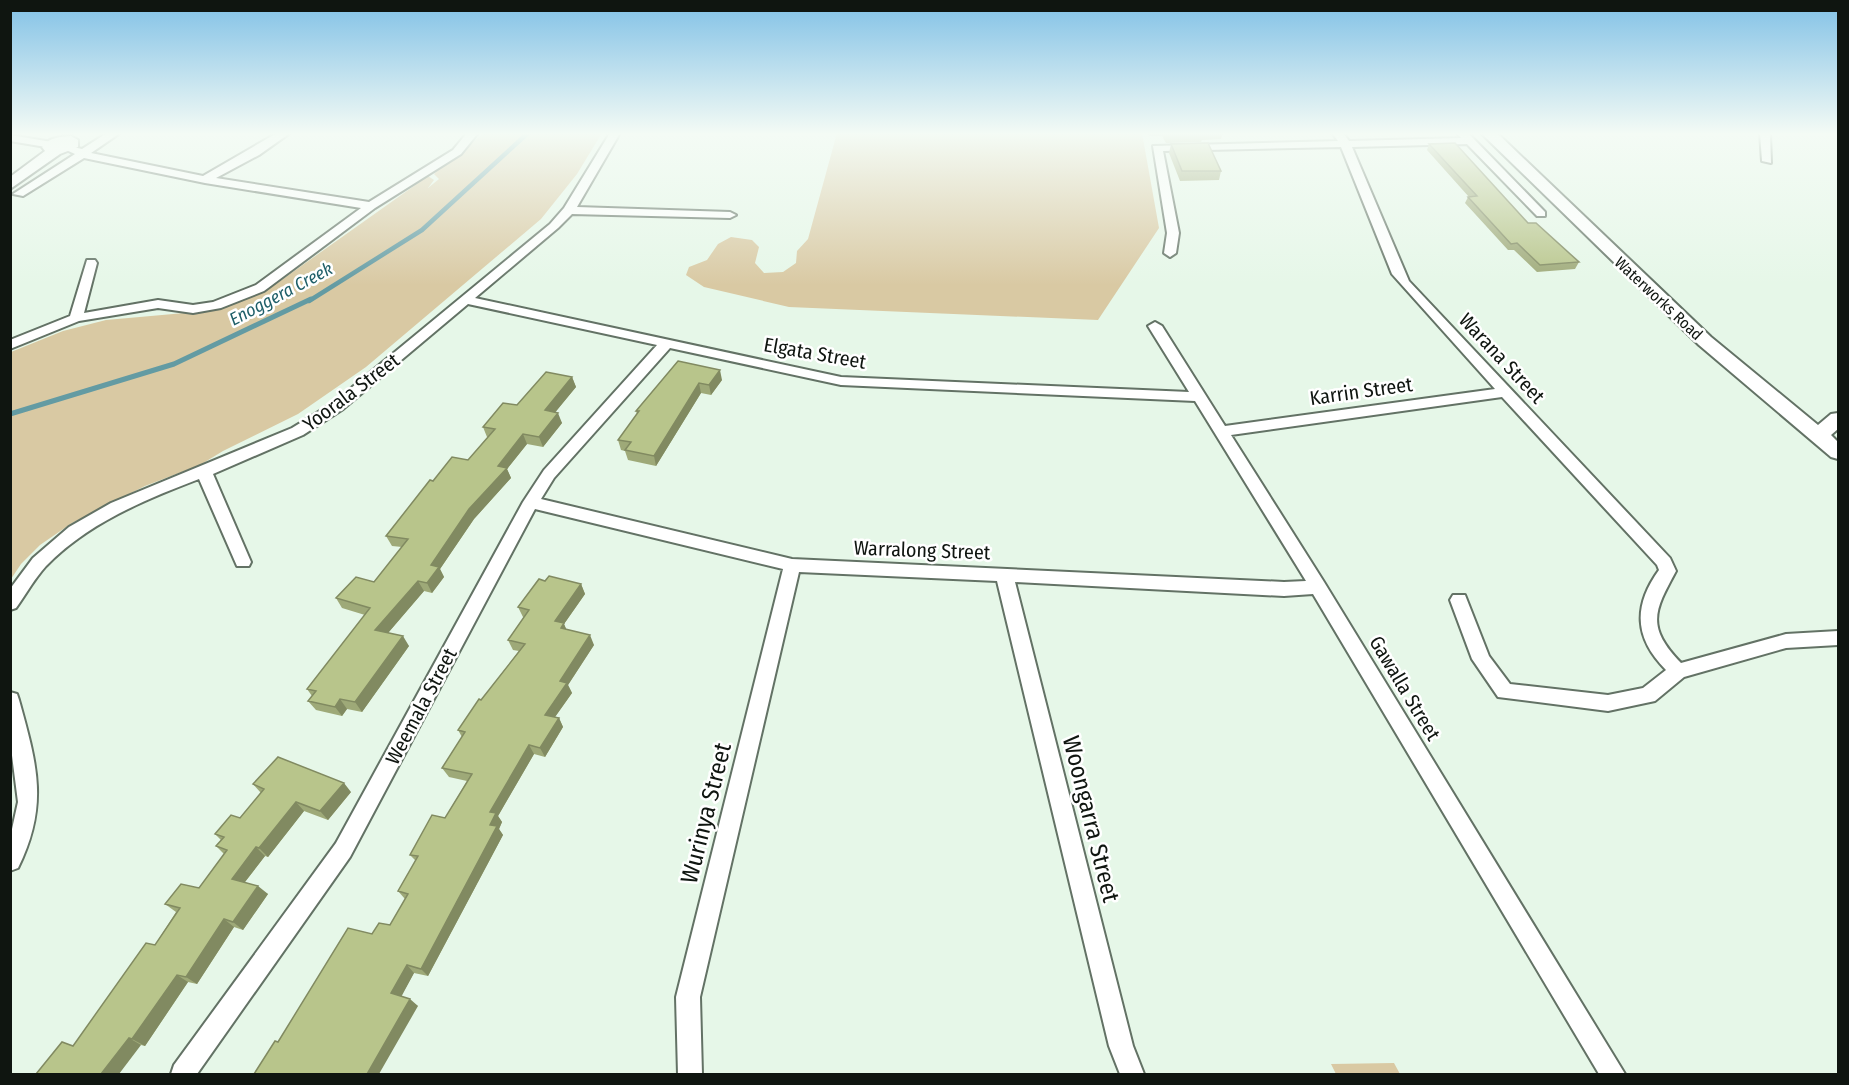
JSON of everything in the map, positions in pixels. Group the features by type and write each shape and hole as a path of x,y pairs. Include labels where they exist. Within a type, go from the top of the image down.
{"main road":[{"name":"Waterworks Road","path":"1540,184 1705,341 1839,452"},
{"path":"1818,435 1839,419"}],"street":[{"path":"228,184 371,206"},
{"path":"10,345 76,318 158,304 193,309 216,305 260,288 371,206 407,184"},
{"name":"Yoorala Street","path":"10,603 23,580 36,566 88,520 312,426 554,226 569,210 585,184"},
{"path":"1164,184 1173,233 1170,253"},
{"name":"Warana Street","path":"1360,184 1398,274 1664,562 1668,571 1657,584 1648,603 1652,639 1662,656 1678,671"},
{"path":"1510,184 1540,214"},
{"path":"569,210 730,215"},
{"path":"76,318 91,263"},
{"name":"Elgata Street","path":"466,300 841,381 1201,397"},
{"name":"Gawalla Street","path":"1155,326 1318,587 1613,1074"},
{"name":"Weemala Street","path":"183,1074 344,850 531,502 549,474 666,344"},
{"name":"Karrin Street","path":"1220,432 1507,392"},
{"path":"204,472 243,562"},
{"name":"Warralong Street","path":"531,502 792,565 1284,589 1318,587"},
{"name":"Wurinya Street","path":"690,1074 688,997 792,565"},
{"name":"Woongarra Street","path":"1004,574 1121,1046 1132,1074"},
{"path":"1459,600 1481,659 1505,691 1608,703 1648,695 1678,671 1786,641 1839,638"},
{"path":"10,700 26,764 30,798 17,850 10,861"}],"shaded area":[{"path":"417,184 431,184 428,188 433,184 569,184 541,219 366,367 298,414 223,451 200,465 145,486 72,523 40,545 21,564 11,579 11,352 63,331 106,320 218,310 266,291"},
{"path":"823,184 1151,184 1159,228 1098,320 789,307 704,287 686,275 689,267 707,260 718,244 731,237 752,240 759,247 755,263 764,273 783,272 796,263 797,251 808,239"},
{"path":"1394,1063 1400,1074 1336,1074 1331,1064"}],"building":[{"path":"1466,184 1492,184 1528,223 1536,223 1579,262 1540,265 1517,243 1511,244 1468,197 1477,196"},
{"path":"678,361 720,370 709,385 699,383 654,456 625,450 631,442 618,440 639,411 636,411"},
{"path":"546,372 572,377 545,410 558,413 539,437 523,434 498,466 507,468 469,509 431,565 439,567 427,583 418,581 375,630 403,636 355,702 340,699 335,707 308,701 316,691 307,689 370,608 336,598 356,577 374,582 408,539 386,536 430,480 433,481 452,457 468,460 495,429 483,427 503,403 517,405"},
{"path":"549,576 581,584 555,621 564,623 561,628 590,635 560,681 567,683 545,715 559,718 540,748 529,745 490,812 496,813 490,825 497,826 421,969 407,965 391,993 410,999 367,1074 254,1074 275,1041 278,1042 348,928 372,934 379,923 390,925 408,894 398,891 418,856 410,855 432,815 445,818 472,774 442,768 465,732 458,730 479,699 481,700 525,644 508,640 529,610 518,607 539,579 545,581"},
{"path":"278,757 344,783 320,811 296,802 259,848 256,847 232,879 258,886 233,922 224,919 186,977 177,975 132,1039 129,1038 101,1074 36,1074 62,1042 73,1046 146,943 155,945 180,908 165,904 181,884 199,888 227,850 216,846 224,837 215,834 231,815 240,818 264,789 253,784"}],"waterway":[{"name":"Enoggera Creek","path":"309,301 422,230 473,184"},
{"name":"Enoggera Creek","path":"10,414 174,364 311,299"}]}
